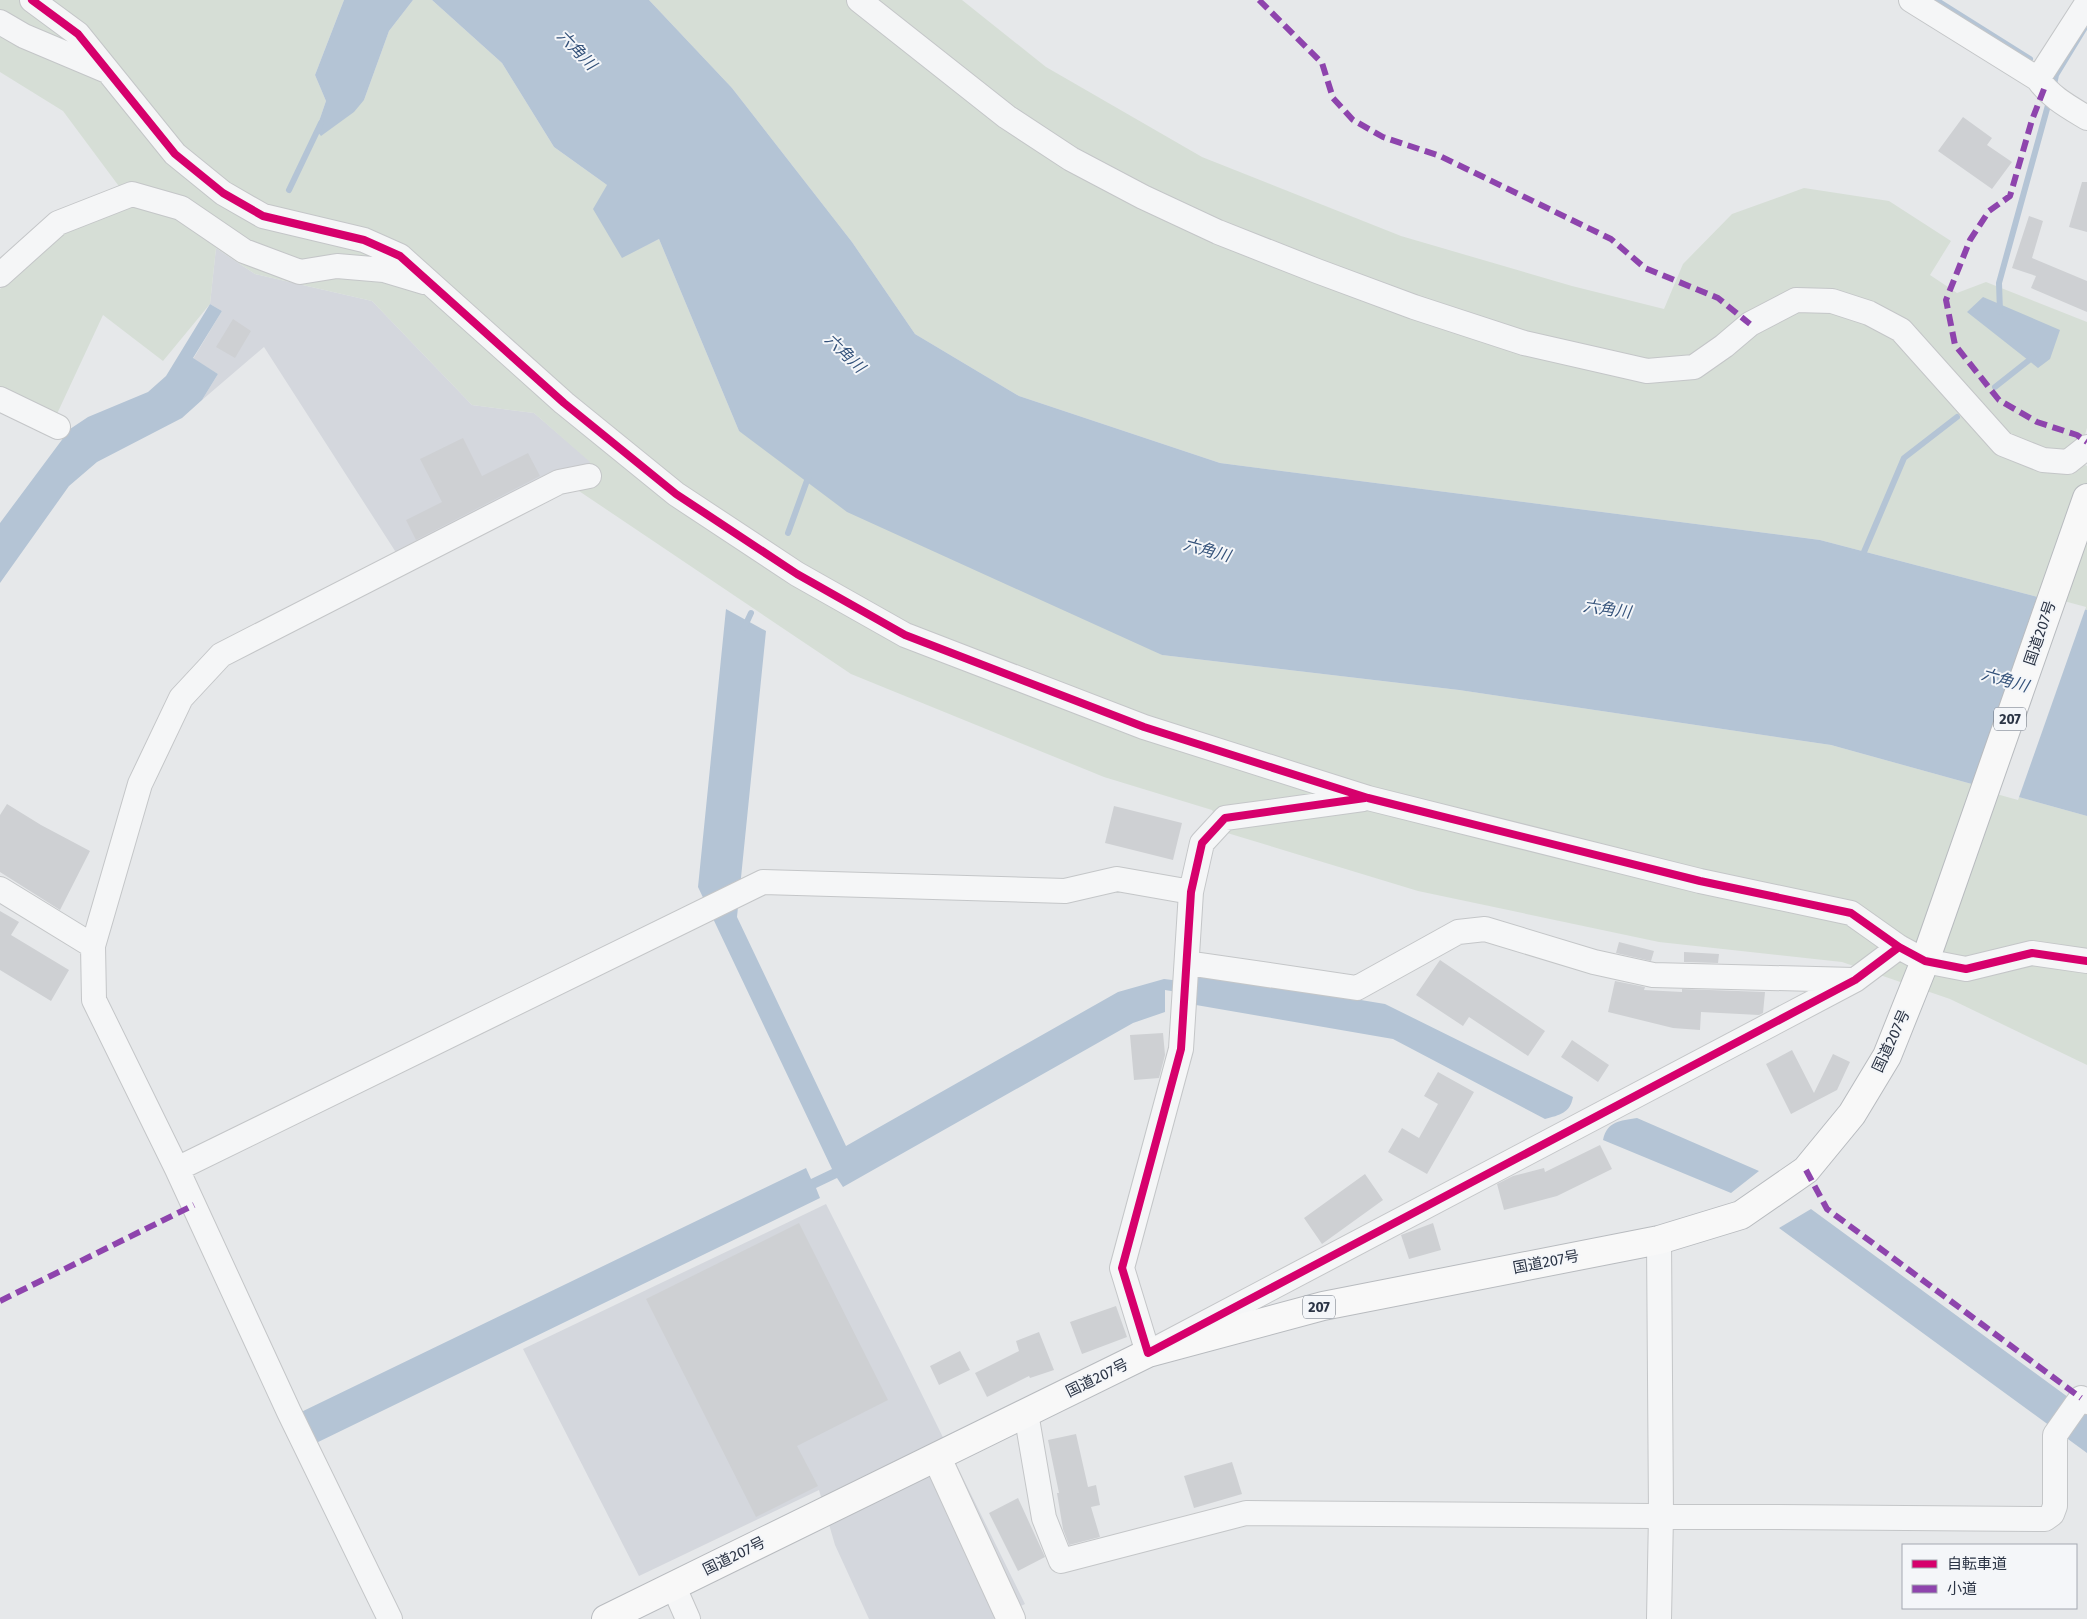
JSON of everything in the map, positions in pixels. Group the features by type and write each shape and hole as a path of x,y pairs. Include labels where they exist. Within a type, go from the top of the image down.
{"main road":[{"name":"国道207号","path":"606,1619 1148,1353 1323,1306 1659,1240 1741,1215 1806,1170 1852,1114 1887,1056 1925,961 2086,500"},
{"path":"937,1458 1011,1619"}],"street":[{"path":"32,0 78,34 175,154 223,194 263,216 364,240 400,256 564,403 676,494 797,574 906,635 1144,727 1368,798 1700,881 1851,914 1899,947 1925,961 1966,969 2032,953 2087,961"},
{"path":"858,0 1007,117 1071,159 1143,198 1218,232 1414,307 1524,343 1647,371 1694,367 1724,346 1750,324 1796,300 1832,301 1869,313 1900,330 2003,444 2043,460 2068,462 2087,447"},
{"path":"1912,0 2087,118"},
{"path":"2046,89 2087,4"},
{"path":"0,22 24,36 112,74"},
{"path":"0,275 58,222 132,194 181,208 244,252 300,272 336,266 384,270 433,285"},
{"path":"0,399 58,427"},
{"path":"390,1619 289,1412 177,1169 94,1000 92,946 140,784 181,698 221,655 559,482 589,476"},
{"path":"1368,798 1225,818 1202,843 1191,892 1181,1048 1122,1268 1148,1353 1856,980 1899,947"},
{"path":"177,1169 763,882 1065,890 1117,879 1191,892"},
{"path":"0,889 92,946"},
{"path":"1186,979 1357,988 1458,932 1485,929 1594,962 1653,975 1856,980"},
{"path":"1659,1240 1661,1515 1659,1619"},
{"path":"1026,1413 1044,1518 1061,1561 1246,1513 2045,1519 2052,1514 2055,1506 2055,1435 2084,1400"},
{"path":"673,1585 688,1619"}],"shaded area":[{"path":"0,0 344,0 315,75 326,101 316,130 364,100 389,31 413,0 432,0 502,63 554,147 607,185 622,257 659,239 739,431 1162,655 1459,690 1831,745 2087,816 2087,1065 1950,999 1842,962 1659,942 1418,891 1224,832 1212,810 1104,777 851,674 573,487 590,462 534,413 472,405 372,301 255,274 216,248 210,304 163,361 103,315 56,416 0,390 0,289 57,238 121,189 63,111 0,72"},
{"path":"649,0 962,0 1046,67 1202,157 1401,236 1572,286 1664,309 1683,264 1732,214 1804,188 1889,201 1951,241 1930,275 1957,293 1986,282 2087,322 2087,428 2077,461 2087,466 2087,610 1820,540 1220,463 1019,396 915,334 852,242 732,88"},
{"path":"216,248 255,274 372,301 472,405 534,413 591,462 573,487 406,568 264,347 202,400 218,374 193,359 222,311 210,304"},
{"path":"826,1204 1025,1604 993,1619 869,1619 835,1545 819,1490 639,1576 523,1349"}],"water":[{"path":"344,0 413,0 389,31 364,100 354,112 321,136 316,130 326,101 315,75"},
{"name":"六角川","path":"432,0 649,0 732,88 852,242 915,334 1019,396 1220,463 1820,540 2087,610 2087,816 1831,745 1459,690 1162,655 847,512 739,431 659,239 622,258 593,209 607,185 554,147 502,63"},
{"path":"1983,297 2060,330 2050,359 2038,368 1967,312"},
{"path":"210,304 222,311 193,358 218,374 202,400 182,418 97,462 69,486 0,583 0,523 70,429 88,417 148,392 166,376"},
{"path":"726,609 766,631 737,917 846,1146 1118,992 1164,979 1197,983 1198,973 1385,1004 1573,1097 1572,1102 1564,1112 1545,1119 1393,1039 1196,1005 1196,995 1165,990 1165,1012 1133,1023 843,1187 837,1178 816,1188 820,1198 312,1445 297,1414 806,1168 811,1179 832,1169 698,887"},
{"path":"1637,1118 1759,1171 1731,1193 1603,1140 1611,1125 1620,1121"},
{"path":"1811,1209 2087,1411 2087,1453 1779,1228"}],"pier":[{"path":"2038,594 2086,607 2018,800 1971,787"}],"building":[{"path":"1963,117 1992,138 1987,145 2012,162 1992,189 1938,151"},
{"path":"2082,182 2087,182 2087,232 2069,227"},
{"path":"2029,216 2043,221 2032,258 2087,281 2087,312 2031,288 2036,276 2012,268"},
{"path":"233,319 251,331 235,358 216,347"},
{"path":"463,438 482,476 528,453 540,476 416,540 406,520 442,502 420,459"},
{"path":"7,804 41,825 90,851 60,910 0,872 0,815"},
{"path":"1114,806 1182,823 1173,860 1105,843"},
{"path":"0,911 19,922 11,935 69,970 51,1001 0,970"},
{"path":"1619,942 1654,951 1651,961 1616,953"},
{"path":"1684,952 1719,954 1718,963 1684,962"},
{"path":"1440,960 1545,1031 1528,1056 1469,1017 1463,1026 1416,995"},
{"path":"1615,981 1645,987 1644,990 1682,992 1682,989 1765,992 1763,1013 1759,1015 1701,1012 1700,1030 1673,1028 1608,1012"},
{"path":"1163,1033 1165,1055 1159,1078 1134,1080 1130,1035"},
{"path":"1572,1040 1609,1065 1598,1082 1561,1057"},
{"path":"1792,1050 1814,1093 1833,1054 1850,1062 1837,1090 1791,1114 1766,1064"},
{"path":"1438,1072 1474,1092 1427,1174 1388,1152 1402,1128 1419,1138 1438,1104 1424,1096"},
{"path":"1600,1145 1612,1169 1557,1196 1504,1210 1497,1184 1513,1176 1544,1168 1545,1172"},
{"path":"1365,1174 1383,1200 1322,1244 1304,1218"},
{"path":"799,1223 888,1400 797,1446 818,1486 756,1517 646,1299"},
{"path":"1433,1223 1441,1250 1409,1259 1401,1235"},
{"path":"1116,1306 1127,1337 1082,1354 1070,1322"},
{"path":"1039,1332 1054,1370 1030,1378 1029,1376 987,1397 975,1373 1019,1351 1016,1341"},
{"path":"960,1351 970,1370 939,1385 930,1366"},
{"path":"1076,1434 1088,1487 1096,1485 1100,1505 1091,1507 1100,1537 1069,1545 1063,1529 1057,1493 1059,1493 1048,1440"},
{"path":"1232,1462 1242,1494 1194,1508 1184,1476"},
{"path":"1018,1498 1045,1557 1018,1571 989,1513"}],"waterway":[{"path":"1936,0 2030,59"},
{"path":"2053,89 2056,75 2084,29"},
{"path":"2000,312 1999,283 2050,98"},
{"path":"289,190 321,123"},
{"path":"1995,387 2033,357"},
{"path":"1861,559 1904,458 1957,417"},
{"path":"788,533 809,475"},
{"path":"744,628 751,613"}],"marked path":[{"path":"1259,0 1322,63 1333,98 1353,120 1383,137 1440,156 1611,239 1645,268 1718,298 1750,324"},
{"path":"2044,89 2032,120 2010,196 1989,211 1970,240 1946,300 1955,345 1999,400 2037,422 2077,435 2087,442"},
{"path":"1806,1170 1827,1209 2081,1398"},
{"path":"0,1301 194,1205"}],"cycle path":[{"path":"32,0 78,34 175,154 223,193 263,216 364,240 400,256 564,403 676,494 797,574 905,635 1144,727 1368,798 1700,881 1851,913 1899,947 1925,961 1966,969 2032,953 2087,961"},
{"path":"1365,798 1225,818 1202,843 1191,892 1181,1049 1122,1268 1148,1353 1855,980 1899,947"}]}
